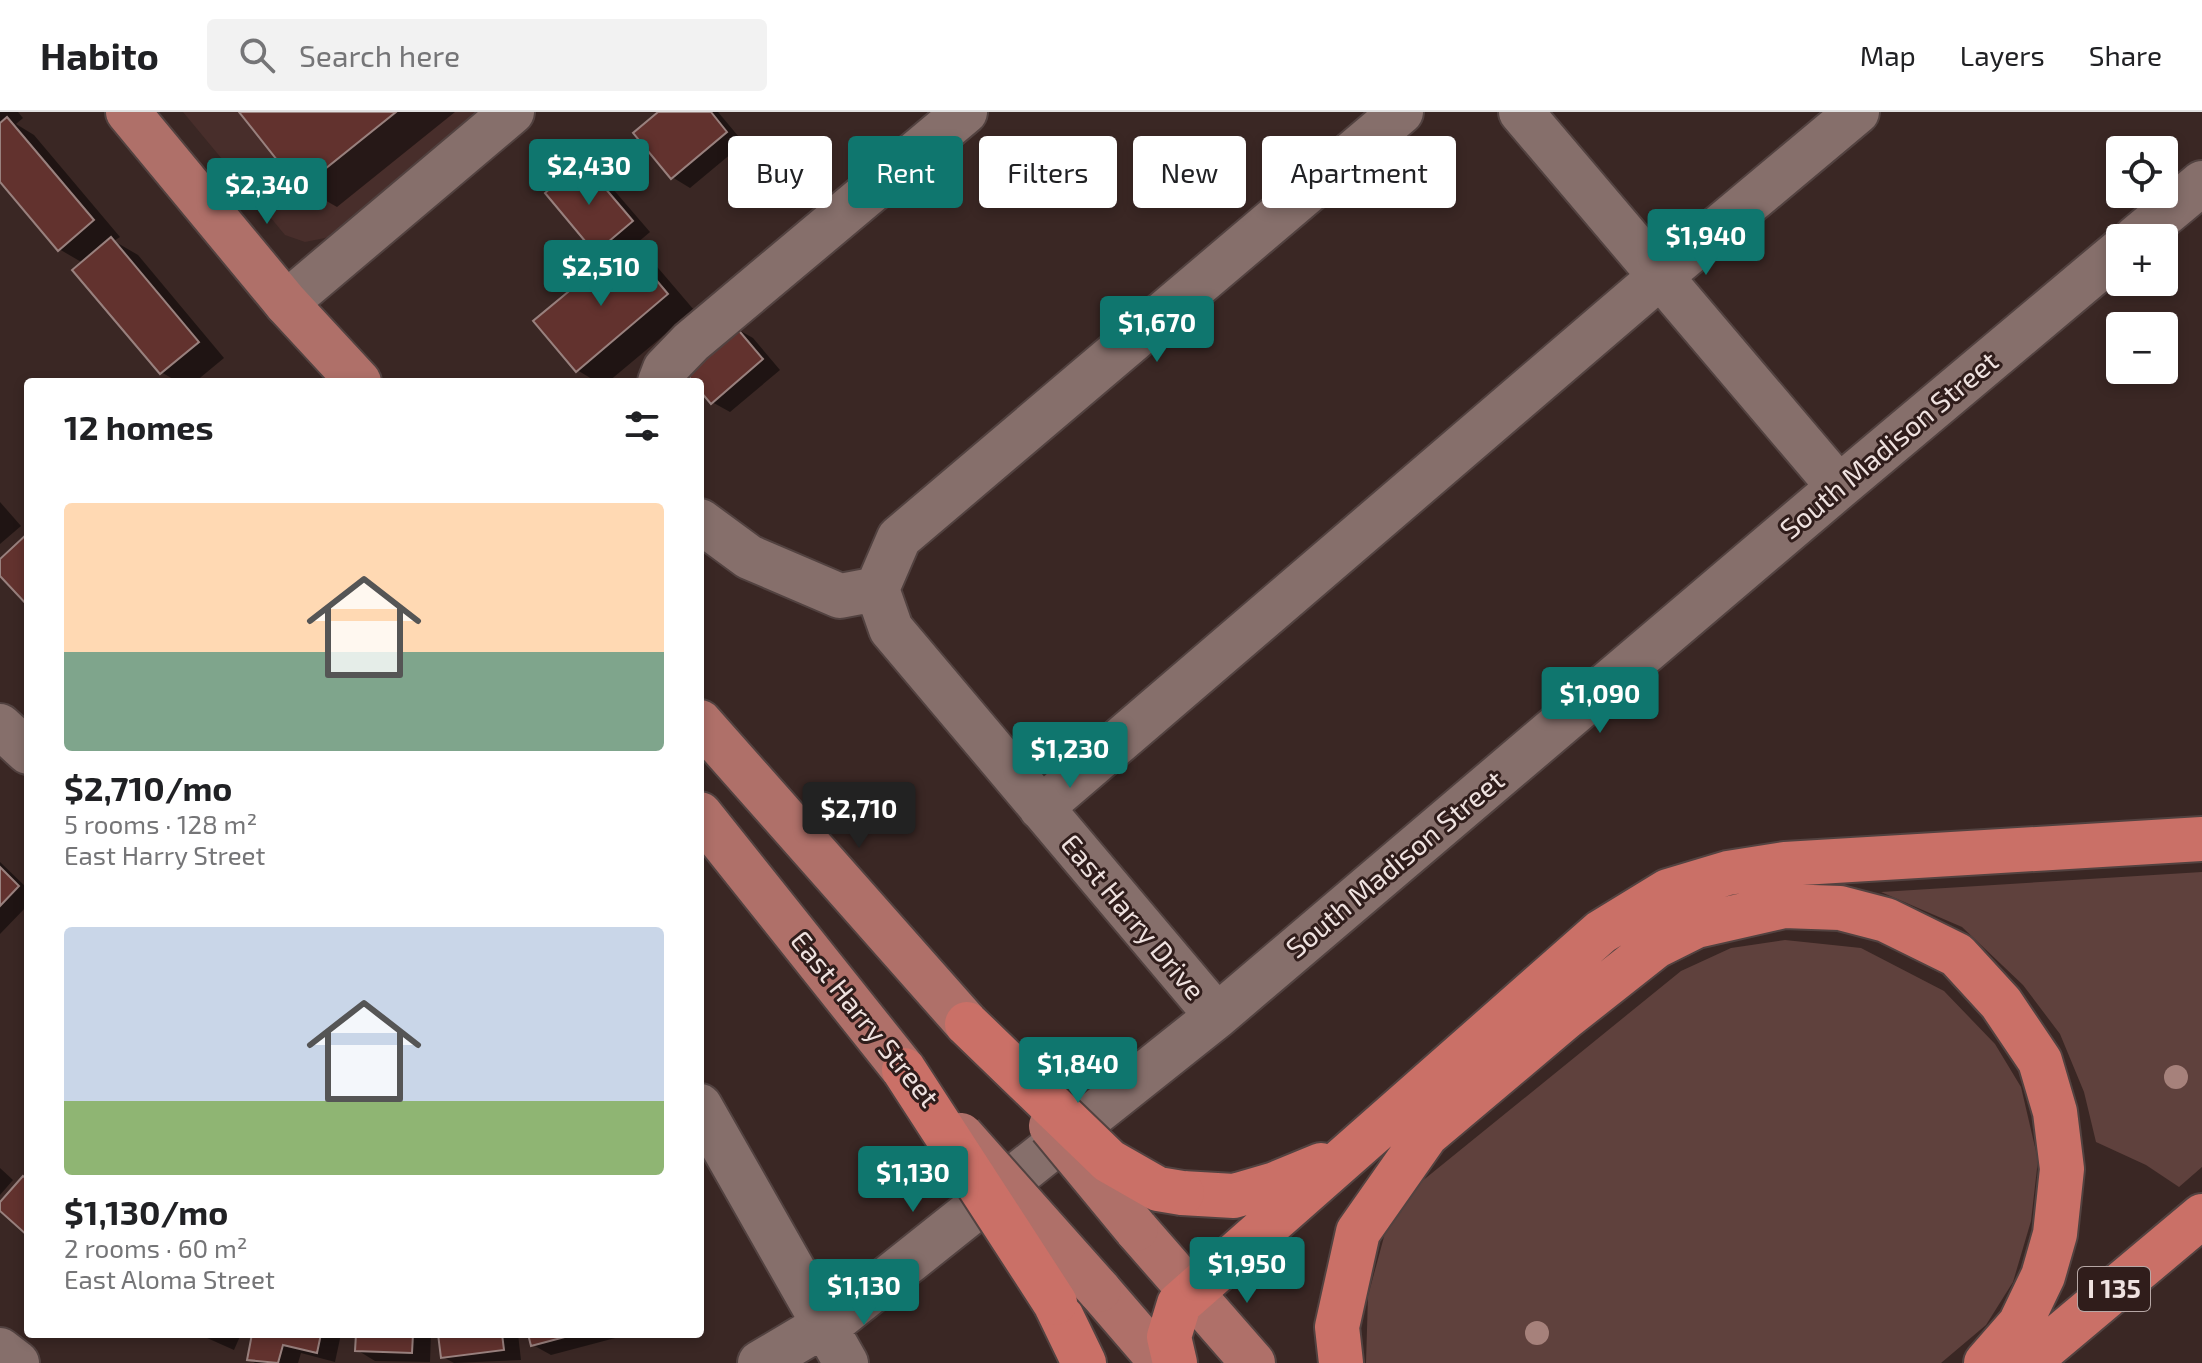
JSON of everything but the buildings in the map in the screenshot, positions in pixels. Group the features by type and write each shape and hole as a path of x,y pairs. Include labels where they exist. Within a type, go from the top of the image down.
{"highway":[{"path":"1175,1363 1169,1337 1179,1304 1601,932 1668,891 1728,873 1785,864 2202,839"},
{"path":"1341,1363 1337,1327 1358,1232 1426,1135 1656,946 1696,926 1784,906 1840,908 1886,920 1957,955 2001,1003 2040,1061 2055,1112 2062,1169 2055,1234 2043,1276 2020,1324 1986,1363"},
{"path":"967,1024 1109,1161 1158,1189 1234,1196 1275,1184 1353,1152"},
{"path":"904,1070 1055,1303 1084,1363"},
{"name":"I 135","path":"2027,1363 2202,1216"}],"main road":[{"path":"128,112 286,303 355,378"},
{"path":"704,727 967,1024 1136,1229 1253,1363"},
{"name":"East Harry Street","path":"704,819 904,1070 1162,1363"}],"street":[{"path":"286,303 512,112"},
{"path":"662,378 665,369 691,342 965,112"},
{"path":"704,524 749,557 840,596 877,589 899,538 1401,112"},
{"path":"1521,112 1839,487"},
{"path":"1041,808 1661,276 1857,112"},
{"path":"2153,224 2202,183"},
{"name":"South Madison Street","path":"760,1363 834,1321 1217,1016 2106,263"},
{"name":"East Harry Drive","path":"877,589 891,629 1217,1016"},
{"path":"0,726 24,748"},
{"path":"704,1113 846,1363"},
{"path":"0,1350 17,1363"}],"shaded area":[{"path":"183,112 478,112 330,237 305,242 285,235"},
{"path":"2202,872 2202,1167 2179,1187 2146,1165 2096,1142 2084,1092 2060,1034 2023,985 1962,927 1881,892"},
{"path":"1785,940 1861,948 1944,991 1995,1044 2021,1087 2038,1160 2031,1221 2013,1282 1986,1325 1941,1363 1366,1363 1368,1296 1385,1233 1416,1186 1681,971 1731,948"}]}
